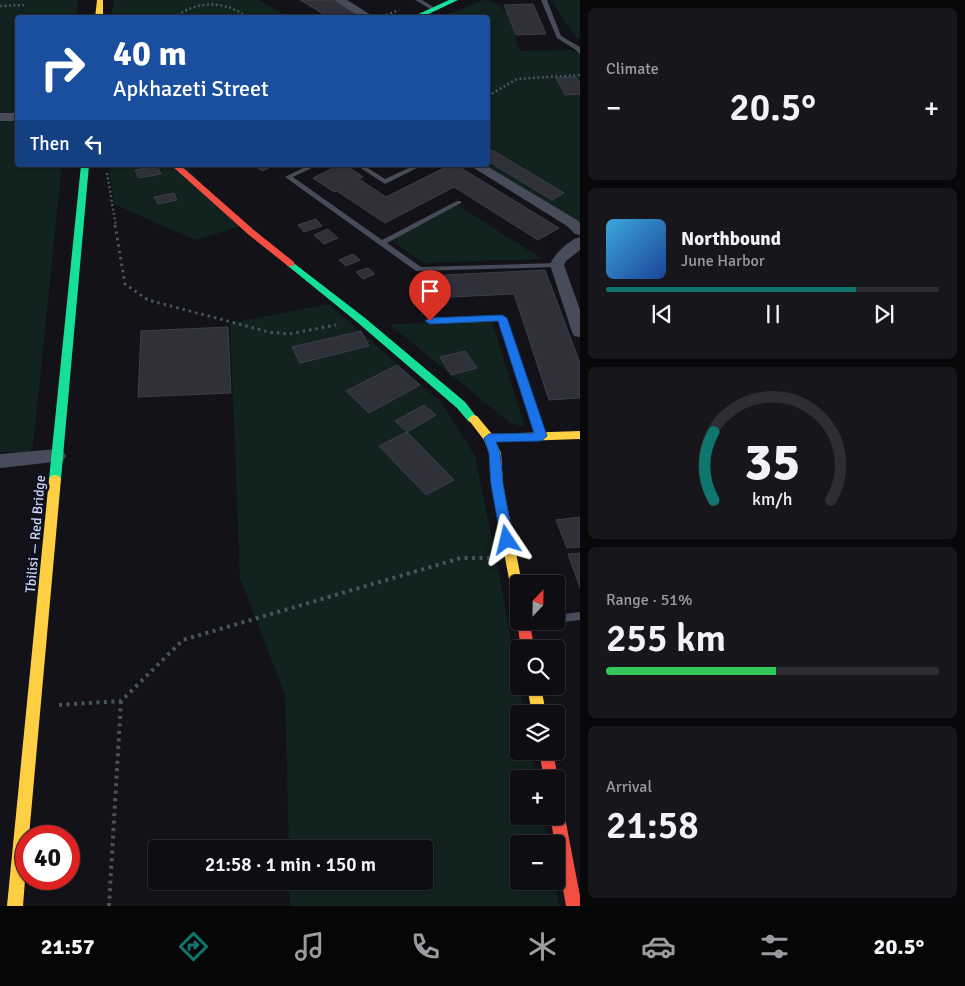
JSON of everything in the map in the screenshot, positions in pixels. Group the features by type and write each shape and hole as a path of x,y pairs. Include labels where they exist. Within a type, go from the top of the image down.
{"main road":[{"path":"99,15 100,0"},
{"path":"419,15 455,0"},
{"name":"Tbilisi — Red Bridge","path":"15,906 9,878 34,707 85,167"},
{"path":"177,167 252,233 361,320 462,405 489,438 495,453 497,484 514,575"},
{"path":"489,438 580,435"},
{"path":"559,825 574,906"}],"street":[{"path":"339,0 366,15"},
{"path":"0,117 15,117"},
{"path":"479,167 572,223 580,231"},
{"path":"580,241 578,245 559,258 557,265 580,332"},
{"path":"0,460 58,456"}],"lane":[{"path":"418,0 434,8"},
{"path":"544,0 559,37 580,52"},
{"path":"566,41 580,40"},
{"path":"310,167 288,177 419,269 557,265"},
{"path":"362,167 385,182 416,167"},
{"path":"381,243 459,202"},
{"path":"430,321 502,318 541,436"},
{"path":"565,618 580,616"}],"path":[{"path":"210,0 215,3"},
{"path":"178,15 190,6 215,3 232,6 244,15"},
{"path":"0,6 24,5"},
{"path":"490,95 517,79 580,75"},
{"path":"106,170 125,284 148,300 268,332 282,334 361,320"},
{"path":"34,707 122,701 183,640 461,558 511,559"},
{"path":"109,906 122,701"}],"shaded area":[{"path":"0,0 78,0 77,15 15,15 15,167 62,167 33,446 29,452 0,452"},
{"path":"114,0 259,0 285,15 111,15"},
{"path":"483,0 492,1 499,5 509,18 520,51 571,50 580,55 580,226 486,167 490,167 490,15 448,15"},
{"path":"551,0 580,0 580,38 576,38"},
{"path":"109,167 188,167 239,227 195,240 114,204"},
{"path":"458,205 542,259 423,263 391,240"},
{"path":"329,304 442,403 475,456 511,640 510,695 521,695 522,705 510,705 510,760 533,760 534,770 510,770 510,825 545,825 546,835 510,835 510,890 556,890 559,906 290,906 290,890 433,890 433,840 289,840 285,694 240,579 230,323"},
{"path":"492,321 525,427 510,423 389,324"}],"building":[{"path":"300,0 332,0 357,14 355,15 325,15"},
{"path":"533,4 546,34 516,35 504,5"},
{"path":"576,77 580,83 580,94 565,95 556,78"},
{"path":"492,150 564,193 552,200 490,162 490,151"},
{"path":"158,167 161,174 139,178 135,170"},
{"path":"257,167 271,167 262,171"},
{"path":"335,167 349,167 363,177 359,179 386,197 446,167 459,167 559,228 538,240 454,187 385,223 337,191 334,192 313,178"},
{"path":"174,193 177,200 158,204 154,197"},
{"path":"316,219 322,226 304,232 298,225"},
{"path":"328,229 338,238 324,244 314,235"},
{"path":"353,254 360,260 346,266 339,260"},
{"path":"368,268 375,274 363,279 356,272"},
{"path":"545,270 580,363 580,398 549,400 514,294 430,298 425,276"},
{"path":"228,327 231,393 138,397 141,331"},
{"path":"361,331 369,346 300,363 292,347"},
{"path":"465,351 477,368 451,375 440,357"},
{"path":"397,365 420,385 369,413 346,391"},
{"path":"424,405 436,415 407,432 395,421"},
{"path":"407,432 454,480 426,495 379,446"},
{"path":"580,517 580,547 567,548 556,520"},
{"path":"580,553 580,588 568,554"}],"traffic: fast":[{"path":"420,15 455,0"},
{"path":"55,479 85,167"},
{"path":"291,264 361,320 461,405 473,419"}],"traffic: slow":[{"path":"99,15 100,0"},
{"path":"473,419 489,438 495,453 497,484 514,575"},
{"path":"489,438 580,435"},
{"path":"15,906 55,479"},
{"path":"536,695 537,705"}],"traffic: jam":[{"path":"177,167 252,233 291,264"},
{"path":"525,630 526,640"},
{"path":"548,760 549,770"},
{"path":"559,825 574,906"}],"route":[{"path":"430,321 502,318 541,436 489,438 495,453 497,484 507,540"}]}
